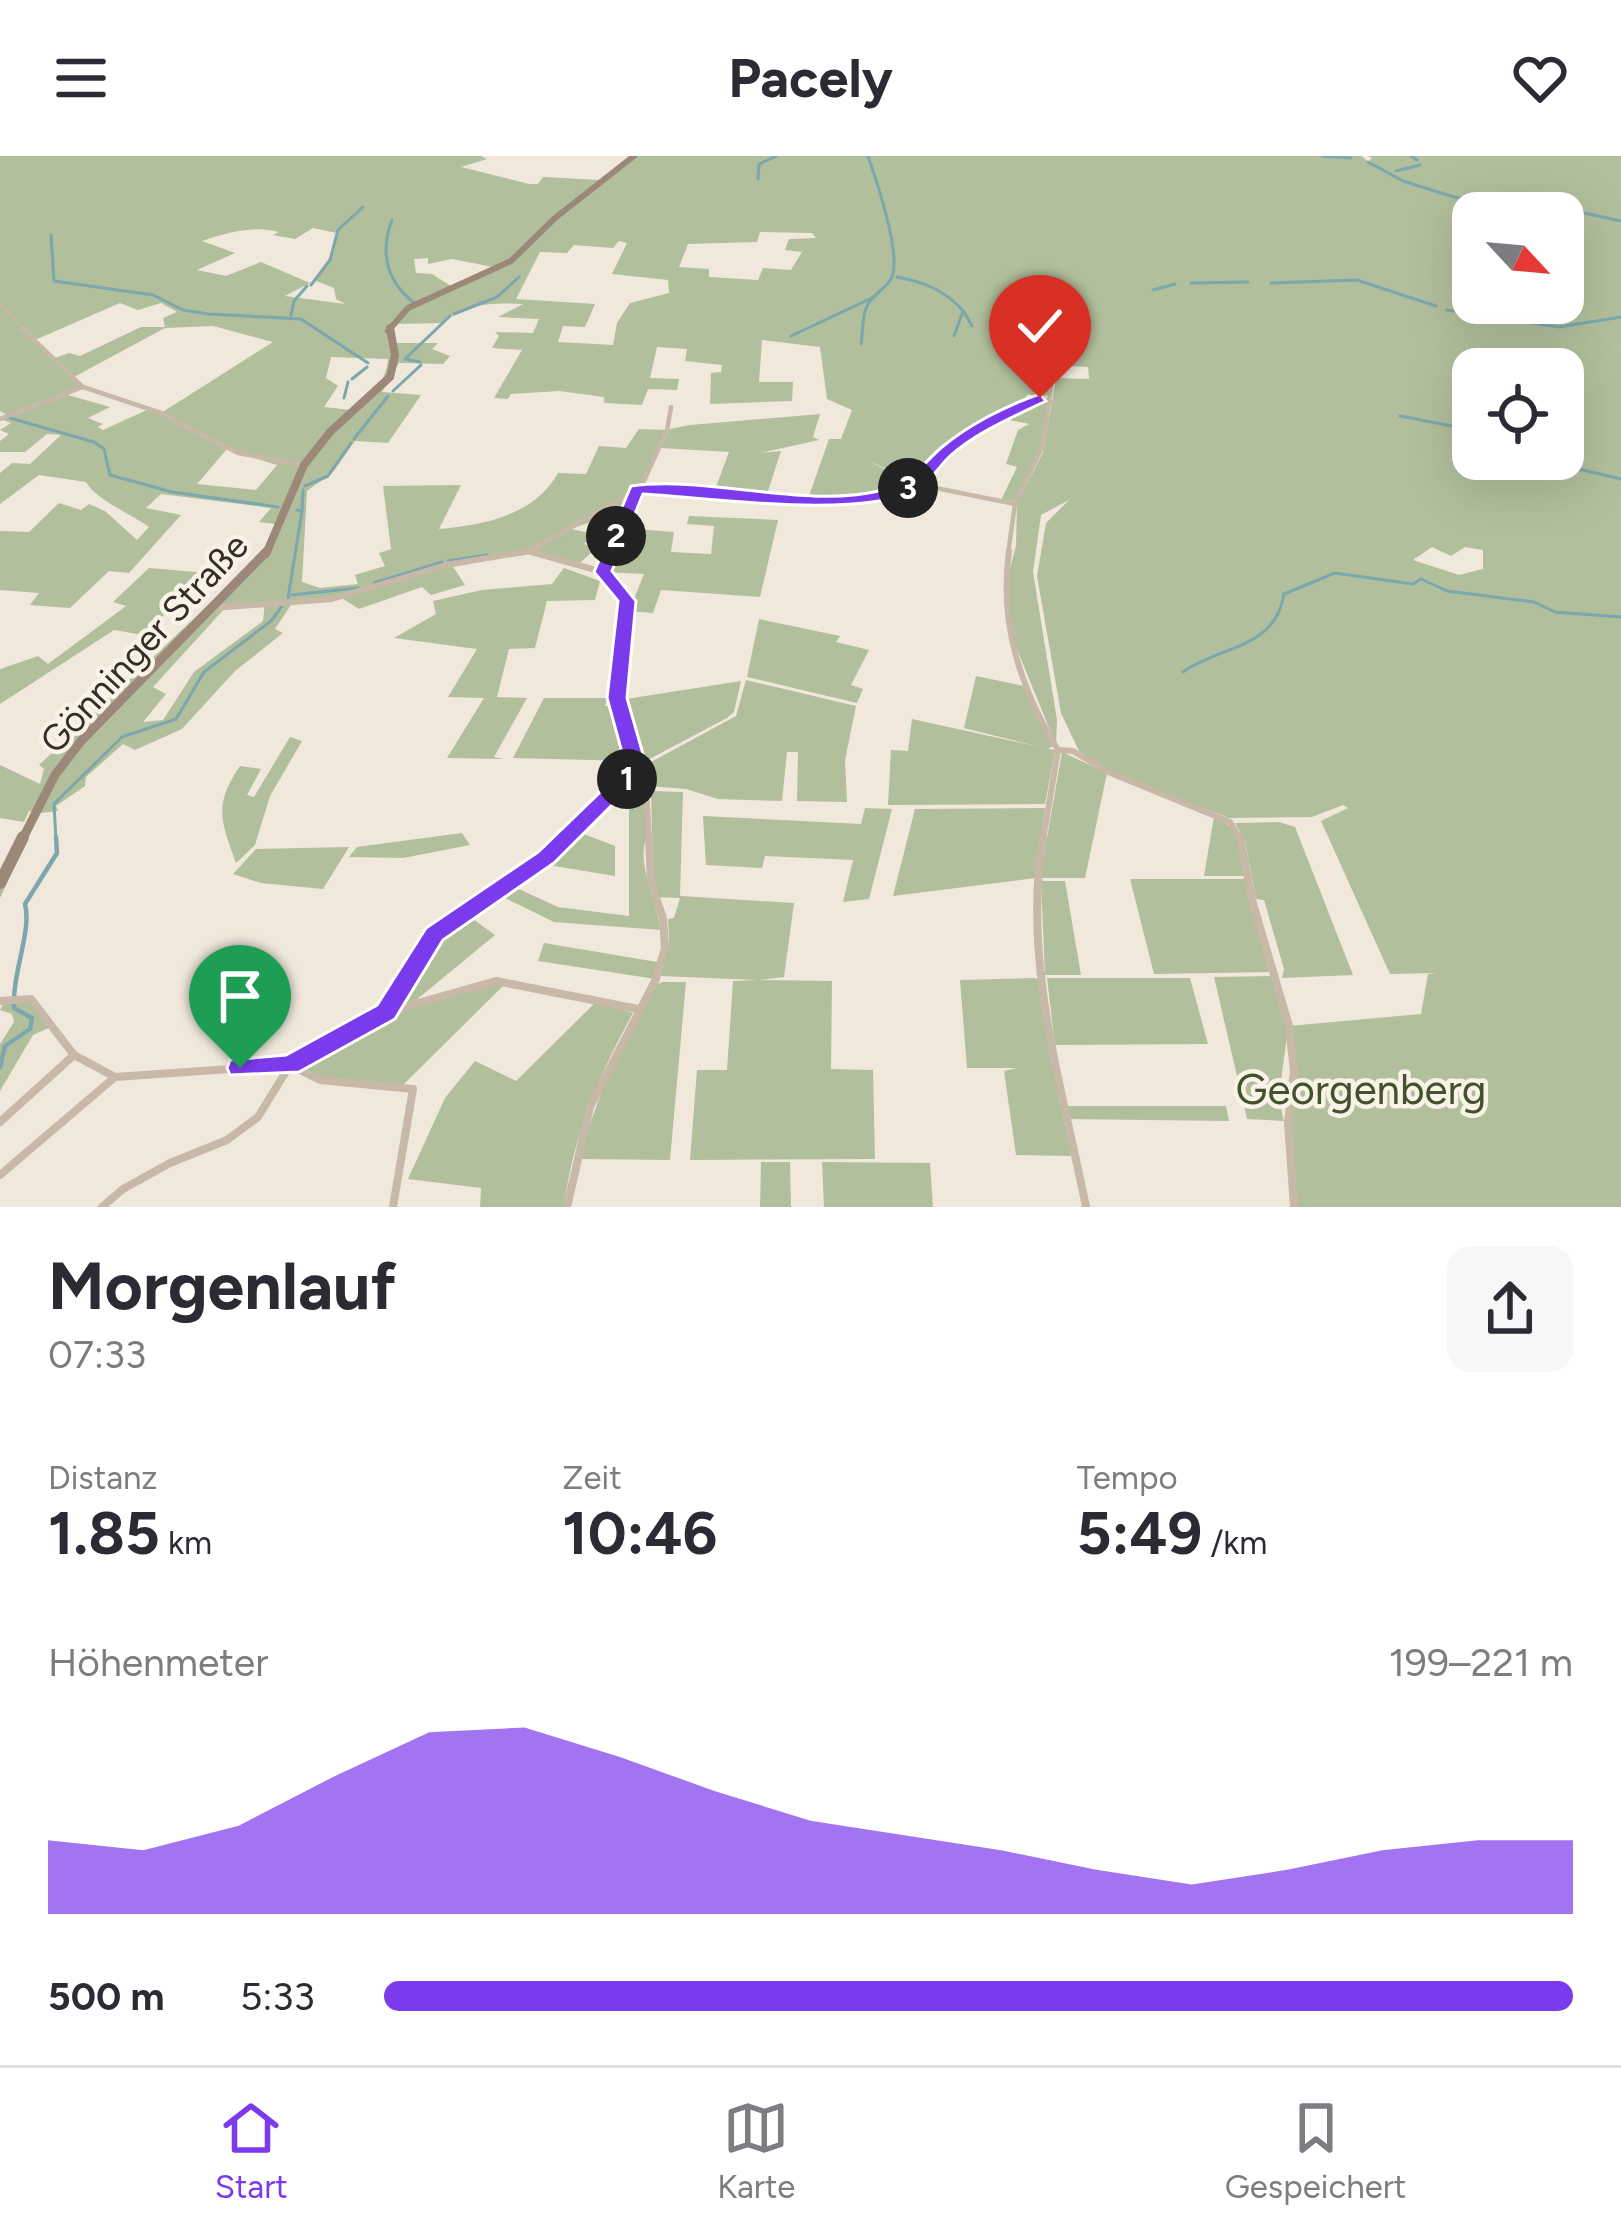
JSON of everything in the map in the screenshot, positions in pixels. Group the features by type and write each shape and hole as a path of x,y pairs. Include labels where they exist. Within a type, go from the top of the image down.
{"street":[{"name":"Gönninger Straße","path":"0,883 68,757 272,548 304,465 330,432 377,392 394,369 388,330 401,312 505,265 555,218 634,156"},
{"path":"0,303 42,351 83,387 161,413 238,453 304,465"},
{"path":"1054,364 1043,445 1015,504 1004,614 1040,721 1058,750 1036,880 1040,976 1086,1207"},
{"path":"0,419 83,387"},
{"path":"916,484 945,452 985,424 1040,398 1051,402"},
{"path":"603,572 667,430 671,406"},
{"path":"528,552 637,489 861,499 916,484 1015,504"},
{"path":"211,608 340,597 446,565 528,552 554,555 603,572 627,601 617,698 646,787 651,884 663,918 664,947 656,979 590,1107 567,1207"},
{"path":"1058,750 1073,751 1108,772 1230,822 1240,835 1252,900 1289,1026 1294,1072 1288,1123 1294,1207"},
{"path":"386,1012 434,934 546,858 637,768"},
{"path":"617,789 646,787"},
{"path":"2,1000 20,997 43,1010 74,1055 115,1077 290,1065 386,1012 496,981 638,1009"},
{"path":"0,1123 74,1055"},
{"path":"102,1207 123,1189 227,1140 258,1117 290,1065"},
{"path":"290,1065 320,1080 413,1089 393,1207"},
{"path":"0,1175 115,1077"}],"green space":[{"name":"Georgenberg","path":"0,156 481,156 487,159 461,167 538,184 543,177 599,180 630,156 1362,156 1368,162 1372,158 1368,156 1621,156 1621,1207 1294,1207 1288,1123 1294,1071 1287,1029 1281,1087 1284,1121 1247,1119 1214,977 1272,976 1289,1026 1421,1014 1428,974 1436,973 1390,974 1321,821 1348,808 1343,805 1312,817 1229,818 1108,771 1079,751 1061,713 1037,576 1046,523 1069,500 1041,515 1033,572 1057,720 1056,745 1010,632 1009,572 1016,546 1017,504 1043,452 1056,378 1089,379 1088,367 1054,365 1052,393 1040,398 1028,394 1019,406 944,452 915,482 867,460 912,483 861,495 809,496 829,439 841,439 852,410 827,399 820,347 762,340 759,382 793,382 792,401 710,404 711,373 721,372 722,365 685,361 687,349 657,347 650,378 679,379 677,390 648,389 642,405 604,403 604,397 559,391 511,394 508,399 494,398 522,350 492,348 499,336 495,332 533,333 539,319 498,317 523,304 471,307 444,323 394,324 395,343 438,343 432,349 450,356 443,364 399,363 382,392 421,395 388,443 355,441 333,472 307,491 302,582 320,588 358,584 355,575 385,566 379,553 391,549 383,486 461,485 439,529 473,524 522,508 558,473 586,474 599,446 626,448 639,429 667,430 620,526 596,520 571,529 594,534 584,544 596,548 580,563 528,552 452,565 465,585 431,595 422,587 359,609 340,597 295,599 275,629 283,633 235,671 182,729 135,750 123,744 86,777 85,786 56,806 58,811 40,813 0,898 0,883 35,813 29,811 24,822 0,818 0,765 40,784 44,769 39,765 261,555 275,524 259,522 271,508 161,494 146,508 181,515 129,573 109,571 70,608 30,605 39,593 0,590 0,531 29,532 59,503 81,510 89,504 105,511 137,540 149,527 105,500 86,482 39,475 0,504 0,473 12,463 30,464 61,435 47,434 25,452 0,452 0,441 9,434 0,430 11,423 0,419 7,415 0,411","holes":["313,228 337,233 330,260 314,280 334,288 336,299 345,304 285,296 310,283 261,262 226,276 197,270 235,253 202,241 250,230 269,230 295,239","760,232 812,233 816,238 789,239 785,250 802,252 791,270 763,268 758,280 709,277 709,269 679,267 688,244 757,242","619,241 627,243 612,274 668,280 669,293 630,303 617,323 613,345 558,342 563,326 585,327 595,304 516,299 540,252 567,253 574,245 613,248","428,258 428,264 452,259 493,267 454,288 432,274 416,273 414,259","120,303 138,310 161,303 177,312 163,318 165,327 141,327 80,356 69,353 52,359 35,340","213,326 273,342 161,413 149,409 103,430 98,427 103,424 88,418 110,407 68,395 83,387 72,378 165,328","331,357 388,359 381,382 351,410 324,407 338,386 326,378","227,449 277,465 256,490 197,484","1432,547 1451,556 1465,547 1483,550 1483,569 1459,575 1413,560","265,602 263,621 194,672 163,720 143,722 166,694 153,687 226,607"]},
{"path":"1040,400 1049,403 1041,449 1014,501 1001,500 1017,467 1006,464 1018,430 1029,424 1001,418"},
{"path":"820,414 813,437 819,440 760,453 781,451 767,494 715,490 729,452 661,448 670,429"},
{"path":"689,516 778,520 760,597 661,590 653,613 629,611 644,574 606,572 622,528 674,532 671,552 711,554 714,526 687,524"},
{"path":"149,568 208,573 143,635 114,630 0,704 0,669 38,656 48,664 126,606 113,602"},
{"path":"564,568 600,581 595,600 547,601 535,648 509,649 497,697 527,698 494,757 503,759 447,758 484,698 448,697 477,649 394,638 436,614 433,601 482,590 552,584"},
{"path":"759,619 840,636 836,642 869,650 851,685 863,689 857,703 747,677"},
{"path":"976,676 1024,686 1053,746 1048,749 1055,750 1045,804 888,805 891,750 908,751 912,719 1040,747 964,728"},
{"path":"746,680 856,706 845,760 847,802 797,801 798,752 787,752 782,801 718,799 686,789 648,786 640,768 736,716"},
{"path":"741,681 734,712 727,718 640,764 620,700"},
{"path":"544,698 608,698 605,706 615,706 631,761 513,758"},
{"path":"290,737 302,741 270,796 255,845 236,863 223,823 226,791 240,766 261,769 247,795 254,797"},
{"path":"1062,752 1107,773 1085,878 1040,878"},
{"path":"629,787 644,789 647,835 652,833 651,791 683,792 680,896 794,903 784,977 759,980 832,981 831,1069 873,1070 875,1159 690,1160 697,1070 727,1070 733,981 757,980 661,976 669,941 668,919 674,918 680,898 654,897 648,836 645,868 661,930 554,922 497,894 510,885 558,907 629,916"},
{"path":"865,808 892,809 869,899 843,902 853,860 765,856 762,868 706,865 703,816 861,824"},
{"path":"1045,808 1036,878 893,896 915,809"},
{"path":"1214,817 1235,833 1244,876 1204,876"},
{"path":"1279,822 1295,827 1353,975 1282,978 1284,969 1264,900 1256,899 1245,841 1235,823"},
{"path":"576,831 615,846 615,876 542,864"},
{"path":"462,833 470,845 403,858 349,857 357,847"},
{"path":"349,847 323,889 261,883 233,874 256,849"},
{"path":"1130,879 1245,879 1273,972 1154,974"},
{"path":"1041,881 1065,881 1081,975 1045,975"},
{"path":"466,914 495,935 415,1001 401,1005 396,1000 432,941"},
{"path":"544,943 663,963 656,979 538,961"},
{"path":"1035,978 1071,1156 1016,1155 1004,1071 1017,1068 967,1068 960,980"},
{"path":"1047,978 1190,978 1208,1044 1055,1045"},
{"path":"686,982 670,1160 581,1159 612,1070 655,985"},
{"path":"505,984 403,1085 321,1079 300,1067 379,1021 386,1026 401,1011"},
{"path":"31,999 51,1027 33,1035 0,1091 0,1044 14,1022 12,1014 0,1010 5,1000"},
{"path":"596,1002 633,1013 589,1107 564,1207 480,1207 481,1188 408,1179 445,1098 475,1061 516,1081"},
{"path":"1064,1106 1226,1106 1229,1121 1066,1119"},
{"path":"761,1162 790,1162 791,1207 760,1207"},
{"path":"822,1162 930,1163 933,1207 824,1207"}],"waterway":[{"path":"758,179 759,164 777,156"},
{"path":"868,156 887,218 894,266 890,281 872,298"},
{"path":"1322,156 1351,158"},
{"path":"1411,156 1417,160"},
{"path":"1368,162 1403,181 1452,196"},
{"path":"1396,171 1420,165"},
{"path":"311,285 330,260 338,230 363,207"},
{"path":"1584,213 1621,221"},
{"path":"392,220 386,243 388,265 413,302"},
{"path":"51,235 54,281 153,295 183,310 208,314 301,319 368,363"},
{"path":"454,314 497,297 519,277"},
{"path":"897,277 933,288 963,311 954,336"},
{"path":"1271,283 1357,280 1436,306"},
{"path":"1191,283 1248,282"},
{"path":"1153,290 1175,284"},
{"path":"291,315 294,301 307,286"},
{"path":"872,298 876,296"},
{"path":"791,336 872,298"},
{"path":"861,344 865,310 872,298"},
{"path":"1447,310 1559,327 1621,317"},
{"path":"964,312 972,326"},
{"path":"420,362 405,359 450,316"},
{"path":"393,391 421,365"},
{"path":"352,379 367,367"},
{"path":"344,398 348,382"},
{"path":"354,439 388,396"},
{"path":"1400,416 1452,426"},
{"path":"10,418 94,442 104,449 110,475 172,492 278,507"},
{"path":"305,486 328,476 351,443"},
{"path":"1584,470 1621,479"},
{"path":"302,511 303,490"},
{"path":"297,510 302,511"},
{"path":"288,598 302,511"},
{"path":"448,561 487,555"},
{"path":"374,583 442,562"},
{"path":"1183,672 1258,636 1279,612 1284,594 1335,573 1413,584 1421,579 1447,591 1534,602 1555,612 1621,617"},
{"path":"292,595 358,588"},
{"path":"56,840 54,804 122,737 176,719 204,672 271,621 282,606"},
{"path":"0,1067 5,1046 30,1029 32,1018 14,1008 25,904 57,853 56,837"}],"route":[{"path":"240,1068 290,1065 386,1012 405,975 446,922 546,858 637,768 617,698 627,601 603,572 637,489 834,499 883,496 916,484 945,452 974,431 1040,398"}]}
